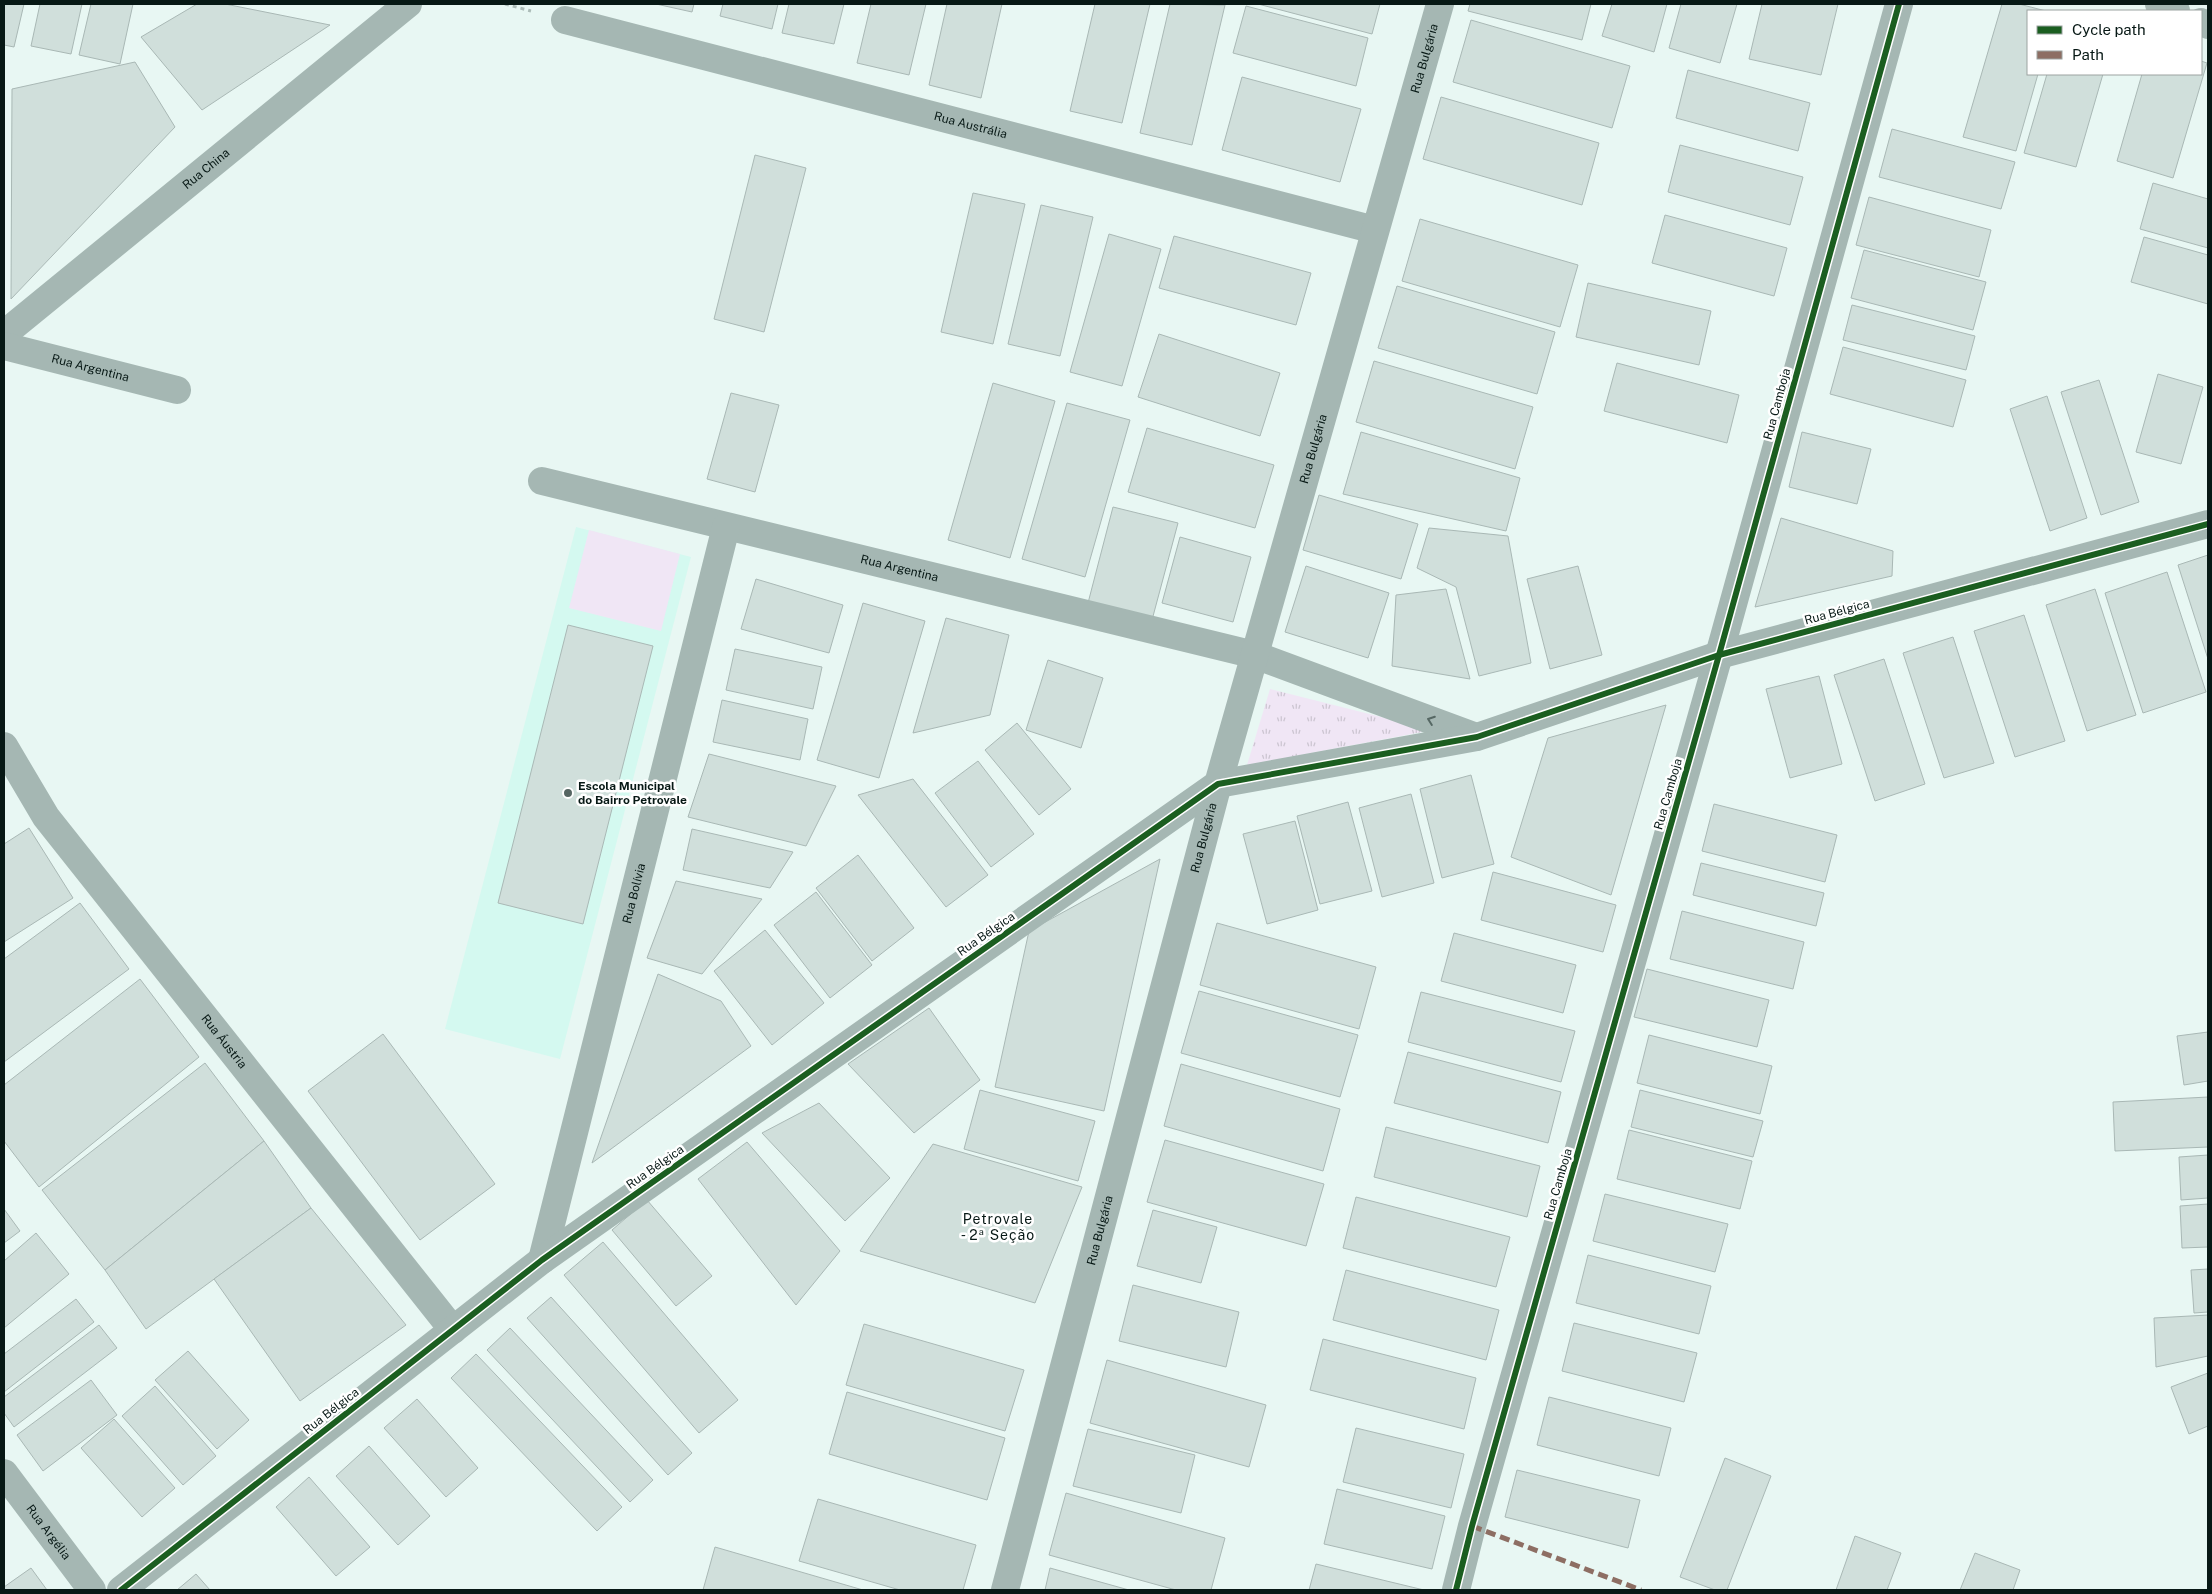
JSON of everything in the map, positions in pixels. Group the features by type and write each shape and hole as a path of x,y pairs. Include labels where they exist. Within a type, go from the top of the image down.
{"street":[{"name":"Rua China","path":"4,334 408,4"},
{"name":"Rua Bulgária","path":"1005,1590 1218,784 1440,4"},
{"name":"Rua Camboja","path":"1456,1590 1719,655 1899,4"},
{"path":"2159,4 2174,10"},
{"name":"Rua Austrália","path":"565,20 1376,230"},
{"name":"Rua Argentina","path":"4,346 177,390"},
{"name":"Rua Argentina","path":"542,482 1255,655 1477,737"},
{"name":"Rua Bélgica","path":"121,1590 542,1260 1218,784 1477,737 1719,655 2208,524"},
{"name":"Rua Bolívia","path":"542,1260 726,528"},
{"name":"Rua Áustria","path":"4,746 46,816 453,1330"},
{"name":"Rua Argélia","path":"4,1473 92,1590"}],"shaded area":[{"name":"Escola Municipal do Bairro Petrovale","path":"576,527 691,557 560,1059 445,1029"}],"green space":[{"path":"589,530 680,554 661,631 569,608"},
{"path":"1270,689 1433,730 1247,765"}],"building":[{"path":"4,4 24,4 14,47 4,45"},
{"path":"40,4 82,4 71,54 31,46"},
{"path":"91,4 133,4 120,64 79,55"},
{"path":"197,4 225,4 330,25 202,110 141,37"},
{"path":"656,4 694,4 692,12"},
{"path":"723,4 778,4 772,29 720,16"},
{"path":"789,4 844,4 834,44 782,33"},
{"path":"871,4 926,4 909,75 857,63"},
{"path":"947,4 1002,4 981,98 929,85"},
{"path":"1095,4 1150,4 1122,123 1070,111"},
{"path":"1170,4 1225,5 1192,145 1140,133"},
{"path":"1258,4 1380,4 1372,34"},
{"path":"1470,4 1591,4 1582,40 1468,11"},
{"path":"1612,4 1667,4 1654,52 1602,36"},
{"path":"1681,4 1737,4 1720,63 1669,48"},
{"path":"1762,4 1838,4 1821,75 1749,59"},
{"path":"2002,4 2019,4 2042,10 2027,10 2027,75 2038,75 2016,151 1963,137"},
{"path":"1246,6 1368,38 1356,86 1233,53"},
{"path":"1471,20 1630,66 1612,128 1453,82"},
{"path":"2202,61 2207,63 2173,178 2117,161 2142,75 2202,75"},
{"path":"135,62 175,127 11,299 12,89"},
{"path":"1688,70 1810,103 1798,151 1676,118"},
{"path":"2047,75 2103,75 2076,167 2024,153"},
{"path":"1242,77 1361,109 1340,182 1222,150"},
{"path":"1441,97 1599,143 1582,205 1423,159"},
{"path":"1892,129 2015,162 2001,209 1879,177"},
{"path":"1680,145 1803,177 1790,225 1668,192"},
{"path":"755,155 806,168 764,332 714,319"},
{"path":"2153,183 2208,199 2208,248 2140,229"},
{"path":"973,193 1025,204 993,344 941,332"},
{"path":"1869,197 1991,230 1979,277 1856,245"},
{"path":"1041,205 1093,217 1060,356 1008,344"},
{"path":"1665,215 1787,248 1774,296 1652,263"},
{"path":"1420,219 1578,265 1560,327 1402,281"},
{"path":"1109,234 1161,249 1122,386 1070,372"},
{"path":"1174,236 1311,273 1296,325 1159,288"},
{"path":"2144,237 2208,255 2208,304 2131,282"},
{"path":"1864,250 1986,282 1973,330 1851,298"},
{"path":"1588,283 1711,311 1699,365 1576,337"},
{"path":"1397,286 1555,332 1537,394 1378,348"},
{"path":"1852,305 1975,336 1966,370 1843,340"},
{"path":"1159,334 1280,373 1260,436 1138,397"},
{"path":"1843,347 1966,380 1953,427 1830,394"},
{"path":"1374,361 1533,407 1515,469 1356,422"},
{"path":"1617,363 1739,395 1727,443 1604,411"},
{"path":"2158,374 2203,387 2181,464 2136,452"},
{"path":"2099,380 2139,502 2101,515 2061,392"},
{"path":"993,383 1055,401 1010,558 948,540"},
{"path":"731,393 779,405 755,492 707,479"},
{"path":"2047,396 2087,518 2050,531 2010,409"},
{"path":"1067,403 1130,420 1085,577 1022,559"},
{"path":"1147,428 1274,465 1255,528 1128,492"},
{"path":"1361,432 1520,478 1506,531 1343,494"},
{"path":"1802,432 1871,449 1857,504 1789,487"},
{"path":"1319,495 1418,524 1401,579 1303,550"},
{"path":"1113,507 1178,523 1152,620 1088,603"},
{"path":"1781,518 1893,551 1892,576 1755,607"},
{"path":"1429,528 1508,536 1531,663 1479,676 1456,587 1417,568"},
{"path":"1180,537 1251,557 1233,622 1162,603"},
{"path":"2208,555 2208,659 2178,565"},
{"path":"1306,566 1389,593 1368,658 1285,632"},
{"path":"1578,566 1602,655 1550,669 1527,579"},
{"path":"2167,572 2206,692 2143,713 2105,593"},
{"path":"756,579 843,605 829,653 741,629"},
{"path":"1446,589 1470,679 1392,666 1396,595"},
{"path":"2095,589 2136,715 2087,731 2046,605"},
{"path":"863,603 925,621 879,778 817,760"},
{"path":"2024,615 2065,741 2015,757 1974,631"},
{"path":"946,618 1009,635 990,715 913,733"},
{"path":"568,625 653,646 583,924 498,903"},
{"path":"1953,637 1994,763 1944,778 1903,653"},
{"path":"735,649 822,667 813,709 726,690"},
{"path":"1884,659 1925,784 1875,801 1834,675"},
{"path":"1048,660 1103,678 1081,748 1026,730"},
{"path":"1819,676 1842,764 1790,778 1766,689"},
{"path":"722,700 808,719 800,760 713,742"},
{"path":"1666,705 1611,895 1511,857 1548,738"},
{"path":"1017,723 1071,789 1039,815 985,750"},
{"path":"709,754 836,786 806,846 688,817"},
{"path":"978,761 1034,834 991,867 935,793"},
{"path":"1471,775 1494,864 1442,878 1420,789"},
{"path":"913,779 988,875 946,907 858,795"},
{"path":"1411,794 1434,883 1382,897 1359,808"},
{"path":"1348,802 1372,891 1320,904 1297,816"},
{"path":"1714,804 1837,835 1825,882 1702,851"},
{"path":"1295,821 1318,910 1267,924 1243,834"},
{"path":"29,828 73,898 4,942 4,844"},
{"path":"692,829 793,852 770,888 683,870"},
{"path":"858,855 914,928 872,961 816,888"},
{"path":"1160,859 1104,1111 995,1087 1029,931"},
{"path":"1701,863 1824,893 1816,926 1693,895"},
{"path":"1493,872 1616,905 1603,952 1481,920"},
{"path":"676,881 762,899 702,974 647,958"},
{"path":"816,892 872,965 830,998 774,925"},
{"path":"80,903 129,969 4,1062 4,959"},
{"path":"1682,911 1804,942 1793,989 1670,959"},
{"path":"1217,923 1376,967 1359,1029 1200,985"},
{"path":"765,930 824,1003 772,1045 714,971"},
{"path":"1454,933 1576,965 1563,1013 1441,981"},
{"path":"1647,969 1769,1000 1757,1047 1634,1017"},
{"path":"658,974 721,1001 751,1046 592,1163"},
{"path":"140,979 199,1057 39,1187 4,1141 4,1085"},
{"path":"1199,991 1358,1035 1340,1097 1181,1053"},
{"path":"1421,992 1575,1031 1561,1082 1408,1042"},
{"path":"929,1008 980,1080 914,1133 848,1064"},
{"path":"2208,1032 2208,1081 2184,1085 2177,1036"},
{"path":"383,1034 495,1184 420,1240 308,1091"},
{"path":"1649,1035 1772,1066 1760,1114 1637,1083"},
{"path":"1408,1052 1561,1092 1548,1143 1394,1103"},
{"path":"205,1063 264,1141 105,1270 42,1190"},
{"path":"1181,1064 1340,1109 1323,1171 1164,1126"},
{"path":"980,1090 1095,1121 1078,1181 964,1149"},
{"path":"1640,1090 1763,1121 1753,1157 1631,1127"},
{"path":"2208,1097 2208,1147 2115,1151 2113,1102"},
{"path":"819,1103 890,1178 845,1221 762,1133"},
{"path":"1386,1127 1540,1166 1527,1217 1374,1177"},
{"path":"1629,1130 1752,1161 1740,1209 1617,1179"},
{"path":"1165,1140 1324,1184 1306,1246 1147,1202"},
{"path":"264,1141 311,1208 146,1329 105,1270"},
{"path":"747,1142 840,1251 796,1305 698,1179"},
{"path":"933,1144 1082,1187 1035,1303 860,1251"},
{"path":"2208,1155 2208,1198 2181,1200 2179,1157"},
{"path":"1605,1194 1728,1224 1715,1272 1593,1241"},
{"path":"1356,1197 1510,1237 1496,1287 1343,1248"},
{"path":"647,1200 712,1276 676,1306 612,1230"},
{"path":"2208,1204 2208,1247 2182,1248 2180,1206"},
{"path":"311,1208 406,1325 300,1401 214,1279"},
{"path":"4,1209 20,1231 4,1243"},
{"path":"1153,1210 1217,1227 1201,1283 1137,1266"},
{"path":"36,1233 69,1274 4,1328 4,1261"},
{"path":"603,1242 738,1400 699,1433 564,1275"},
{"path":"1588,1255 1711,1286 1699,1334 1576,1303"},
{"path":"2208,1269 2208,1312 2194,1313 2191,1270"},
{"path":"1346,1270 1499,1310 1486,1360 1333,1320"},
{"path":"1133,1285 1239,1312 1226,1367 1119,1341"},
{"path":"551,1297 692,1453 668,1475 527,1318"},
{"path":"76,1299 94,1322 4,1392 4,1354"},
{"path":"2208,1315 2208,1356 2156,1367 2154,1318"},
{"path":"1574,1323 1697,1353 1684,1402 1562,1371"},
{"path":"864,1324 1024,1370 1005,1431 846,1385"},
{"path":"99,1325 117,1348 14,1427 4,1413 4,1397"},
{"path":"510,1328 653,1480 630,1502 487,1350"},
{"path":"1323,1339 1476,1378 1464,1429 1310,1390"},
{"path":"188,1351 249,1420 217,1449 155,1380"},
{"path":"476,1354 622,1507 597,1531 451,1378"},
{"path":"1107,1360 1266,1405 1249,1467 1090,1423"},
{"path":"2208,1373 2208,1426 2189,1434 2171,1387"},
{"path":"91,1380 117,1415 43,1471 17,1435"},
{"path":"155,1386 216,1456 183,1485 122,1416"},
{"path":"847,1392 1005,1438 987,1500 829,1454"},
{"path":"1549,1397 1671,1428 1659,1476 1537,1445"},
{"path":"417,1399 478,1468 446,1497 384,1428"},
{"path":"114,1419 175,1488 142,1517 81,1448"},
{"path":"1356,1428 1464,1454 1451,1508 1343,1482"},
{"path":"1088,1429 1195,1455 1181,1513 1073,1486"},
{"path":"369,1446 430,1516 398,1545 336,1476"},
{"path":"1725,1458 1771,1476 1727,1590 1715,1590 1680,1577"},
{"path":"1517,1470 1640,1500 1628,1548 1505,1517"},
{"path":"309,1477 370,1547 336,1576 276,1507"},
{"path":"1337,1489 1445,1516 1432,1569 1324,1544"},
{"path":"1066,1493 1225,1538 1211,1590 1176,1590 1049,1555"},
{"path":"818,1499 976,1545 963,1590 900,1590 799,1561"},
{"path":"1855,1536 1901,1553 1887,1590 1836,1590"},
{"path":"715,1547 863,1590 703,1590"},
{"path":"1975,1553 2020,1570 2013,1590 1960,1590"},
{"path":"1316,1564 1424,1590 1309,1590"},
{"path":"31,1568 47,1590 4,1590 4,1587"},
{"path":"1050,1568 1129,1590 1045,1590"},
{"path":"196,1574 210,1590 177,1590"}],"marked path":[{"path":"1472,1526 1641,1590"}],"cycle path":[{"path":"1456,1590 1472,1526 1719,655 1899,4"},
{"path":"121,1590 542,1260 1218,784 1477,737 1719,655 2208,524"}],"place":[{"name":"Escola Municipal do Bairro Petrovale","path":"568,793"}],"district":[{"name":"Petrovale - 2ª Seção","path":"998,1228"}]}
